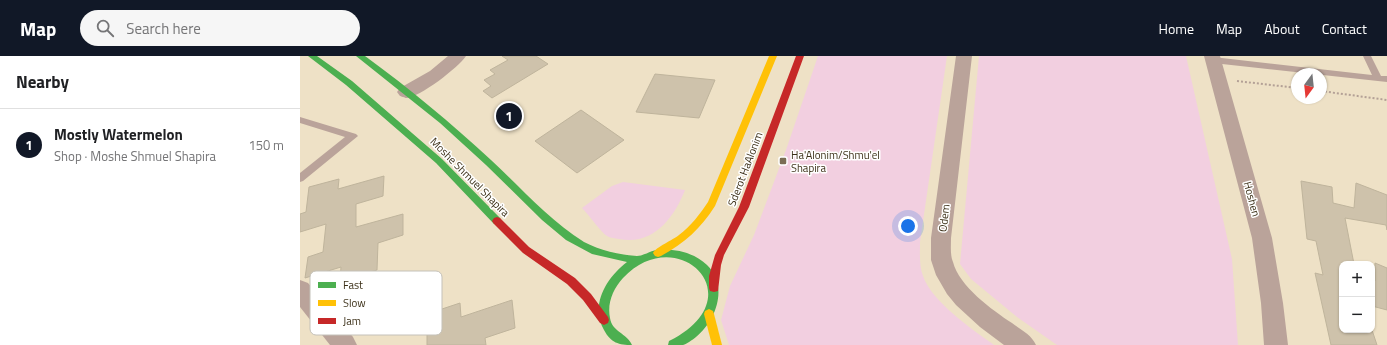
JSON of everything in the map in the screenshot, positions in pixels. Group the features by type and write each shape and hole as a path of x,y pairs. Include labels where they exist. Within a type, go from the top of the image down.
{"main road":[{"name":"Moshe Shmuel Shapira","path":"312,56 349,83 439,161 526,250 570,281 587,297 604,320 609,331 622,343"},
{"name":"Moshe Shmuel Shapira","path":"360,56 468,143 556,227 583,246 600,253 638,260"},
{"name":"Sderot HaAlonim","path":"656,254 676,245 702,222 712,203 773,56"},
{"name":"Sderot HaAlonim","path":"709,314 713,304 713,274 717,259 743,209 800,56"},
{"path":"604,320 603,304 609,288 619,274 638,260 656,254 675,253 693,258 703,265 710,274 714,290"},
{"path":"673,345 687,338 697,330 709,314"},
{"path":"709,314 717,345"}],"street":[{"path":"406,92 436,75 458,56"},
{"name":"Odem","path":"964,56 941,238 942,263 947,277 963,296 981,313 1024,345"},
{"name":"Hoshen","path":"1215,65 1262,238 1272,303 1276,345"},
{"path":"300,290 310,302"},
{"path":"337,335 345,345"}],"lane":[{"path":"1367,56 1383,79"},
{"path":"1215,65 1383,79"},
{"path":"300,120 353,136 300,178"}],"path":[{"path":"1215,65 1291,86"},
{"path":"1327,92 1387,100"}],"shaded area":[{"path":"818,56 947,56 920,242 921,268 928,286 935,296 964,323 994,345 729,345 721,320 730,286 754,235 786,150"},
{"path":"979,56 1186,56 1232,259 1238,345 1057,345 1017,317 971,279 960,264"},
{"path":"623,182 685,190 675,210 661,228 642,238 631,240 619,239 604,234 582,208 612,186"}],"building":[{"path":"502,56 536,56 548,64 492,98 483,91 491,86 484,80 495,74 490,70 508,60"},
{"path":"655,74 715,80 699,118 636,112"},
{"path":"581,110 624,140 577,173 535,141"},
{"path":"384,176 383,196 356,204 356,227 403,214 403,235 378,243 377,270 341,271 341,267 328,271 310,271 310,276 305,278 308,257 323,252 326,224 300,232 300,214 306,212 309,187 339,179 338,189"},
{"path":"1301,181 1332,187 1333,203 1354,208 1356,183 1387,195 1387,230 1386,225 1345,218 1353,261 1339,261 1339,333 1373,333 1377,345 1331,345 1315,273 1323,275 1316,241 1307,239"},
{"path":"1375,263 1387,268 1387,310 1375,307"},
{"path":"512,300 515,328 485,338 486,345 427,345 427,335 442,335 442,309 460,303 461,317"}],"traffic: fast":[{"path":"312,56 349,83 439,161 497,221"},
{"path":"360,56 394,81 442,121 489,163 534,207 569,237 595,251 638,260"},
{"path":"627,345 609,329 604,315 605,300 612,284 625,270 640,259 657,254 679,255 698,263 705,269 713,287 711,307 704,321 693,333 673,345"}],"traffic: slow":[{"path":"658,253 675,244 689,232 707,212 773,56"},
{"path":"709,314 717,345"}],"traffic: jam":[{"path":"714,288 714,276 719,255 744,207 800,56"},
{"path":"497,221 526,250 571,281 587,297 604,320"}],"place":[{"name":"Mostly Watermelon","path":"509,116"},
{"name":"Ha'Alonim/Shmu'el Shapira","path":"783,161"}]}
